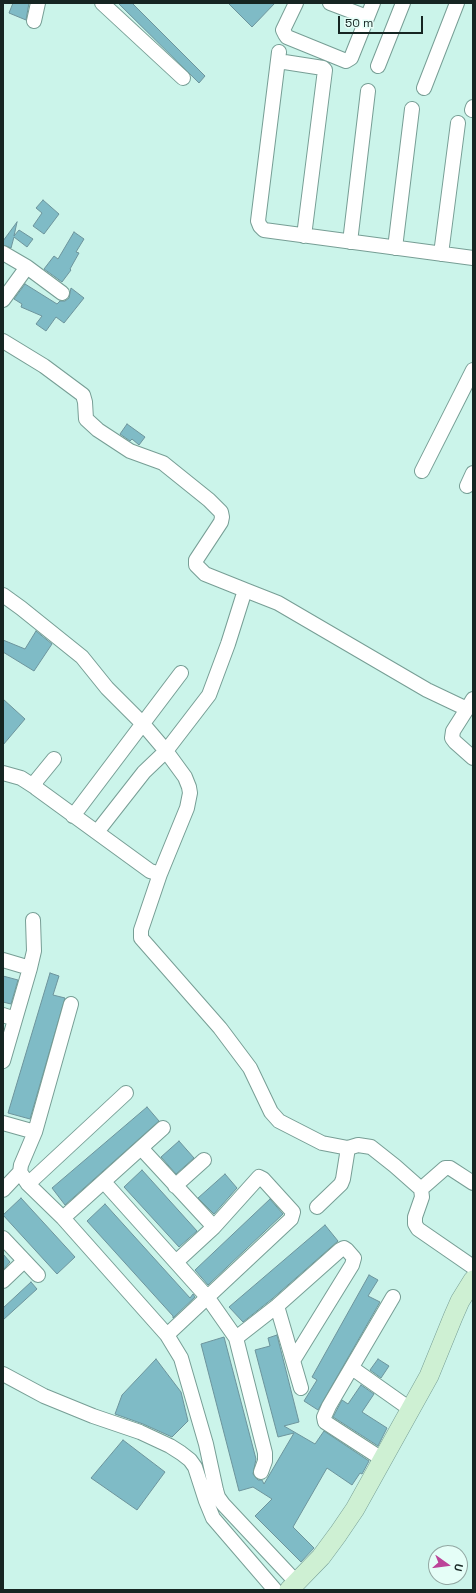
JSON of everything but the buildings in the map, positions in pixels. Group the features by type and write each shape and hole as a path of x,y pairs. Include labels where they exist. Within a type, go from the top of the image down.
{"street":[{"path":"34,22 38,3"},
{"path":"102,3 183,78"},
{"path":"296,3 283,30 287,37 346,61 351,58 373,3"},
{"path":"330,3 367,17"},
{"path":"378,66 403,3"},
{"path":"424,88 457,3"},
{"path":"304,236 325,70 323,68 279,57 258,221 260,226 264,230 304,236 473,258"},
{"path":"350,242 368,91"},
{"path":"395,248 412,109"},
{"path":"441,254 458,123"},
{"path":"3,254 27,267 62,293"},
{"path":"3,300 27,267"},
{"path":"3,341 44,366 83,395 86,419 98,430 130,451 163,463 209,500 221,512 221,522 196,560 196,565 205,574 278,603 427,690 470,704 453,731 452,738 473,758"},
{"path":"422,471 473,370"},
{"path":"467,486 473,473"},
{"path":"97,832 144,772 166,751 209,695 228,644 245,590"},
{"path":"3,595 82,657 107,688 143,724 166,751 185,777 189,786 190,794 187,808 160,874 141,930 142,938 233,1045 250,1068 265,1103 279,1121 322,1143 348,1148 358,1145 370,1147 422,1189"},
{"path":"73,816 181,673"},
{"path":"35,787 36,781 54,759"},
{"path":"3,773 21,778 35,787 39,792 150,870 160,874"},
{"path":"3,1061 9,1017 30,968 34,952 33,920"},
{"path":"3,960 30,968"},
{"path":"3,1190 20,1172 21,1165 35,1132 71,1004"},
{"path":"28,1184 126,1093"},
{"path":"3,1123 35,1132"},
{"path":"63,1218 163,1128"},
{"path":"140,1148 214,1227"},
{"path":"316,1207 341,1184 344,1179 348,1148"},
{"path":"175,1186 204,1160"},
{"path":"473,1183 450,1168 445,1168 422,1189 422,1198 415,1217 416,1227 419,1230 473,1267"},
{"path":"20,1172 28,1184 63,1218 167,1335 181,1358 206,1444 218,1497 293,1586 321,1557 355,1509 428,1376 460,1301 473,1280"},
{"path":"167,1335 291,1219 293,1212 263,1179 259,1177 214,1227 176,1262"},
{"path":"104,1182 208,1298 236,1338 265,1453 265,1461 261,1472"},
{"path":"3,1238 38,1275"},
{"path":"236,1338 277,1306 340,1250 345,1248 353,1256 354,1260 352,1265 294,1359"},
{"path":"3,1281 24,1261"},
{"path":"382,1459 325,1422 326,1410 393,1297"},
{"path":"277,1306 294,1359 301,1388"},
{"path":"352,1368 410,1409"},
{"path":"3,1374 44,1396 92,1416 140,1432 170,1446 190,1460 195,1467 206,1501 214,1518 274,1590"}]}
